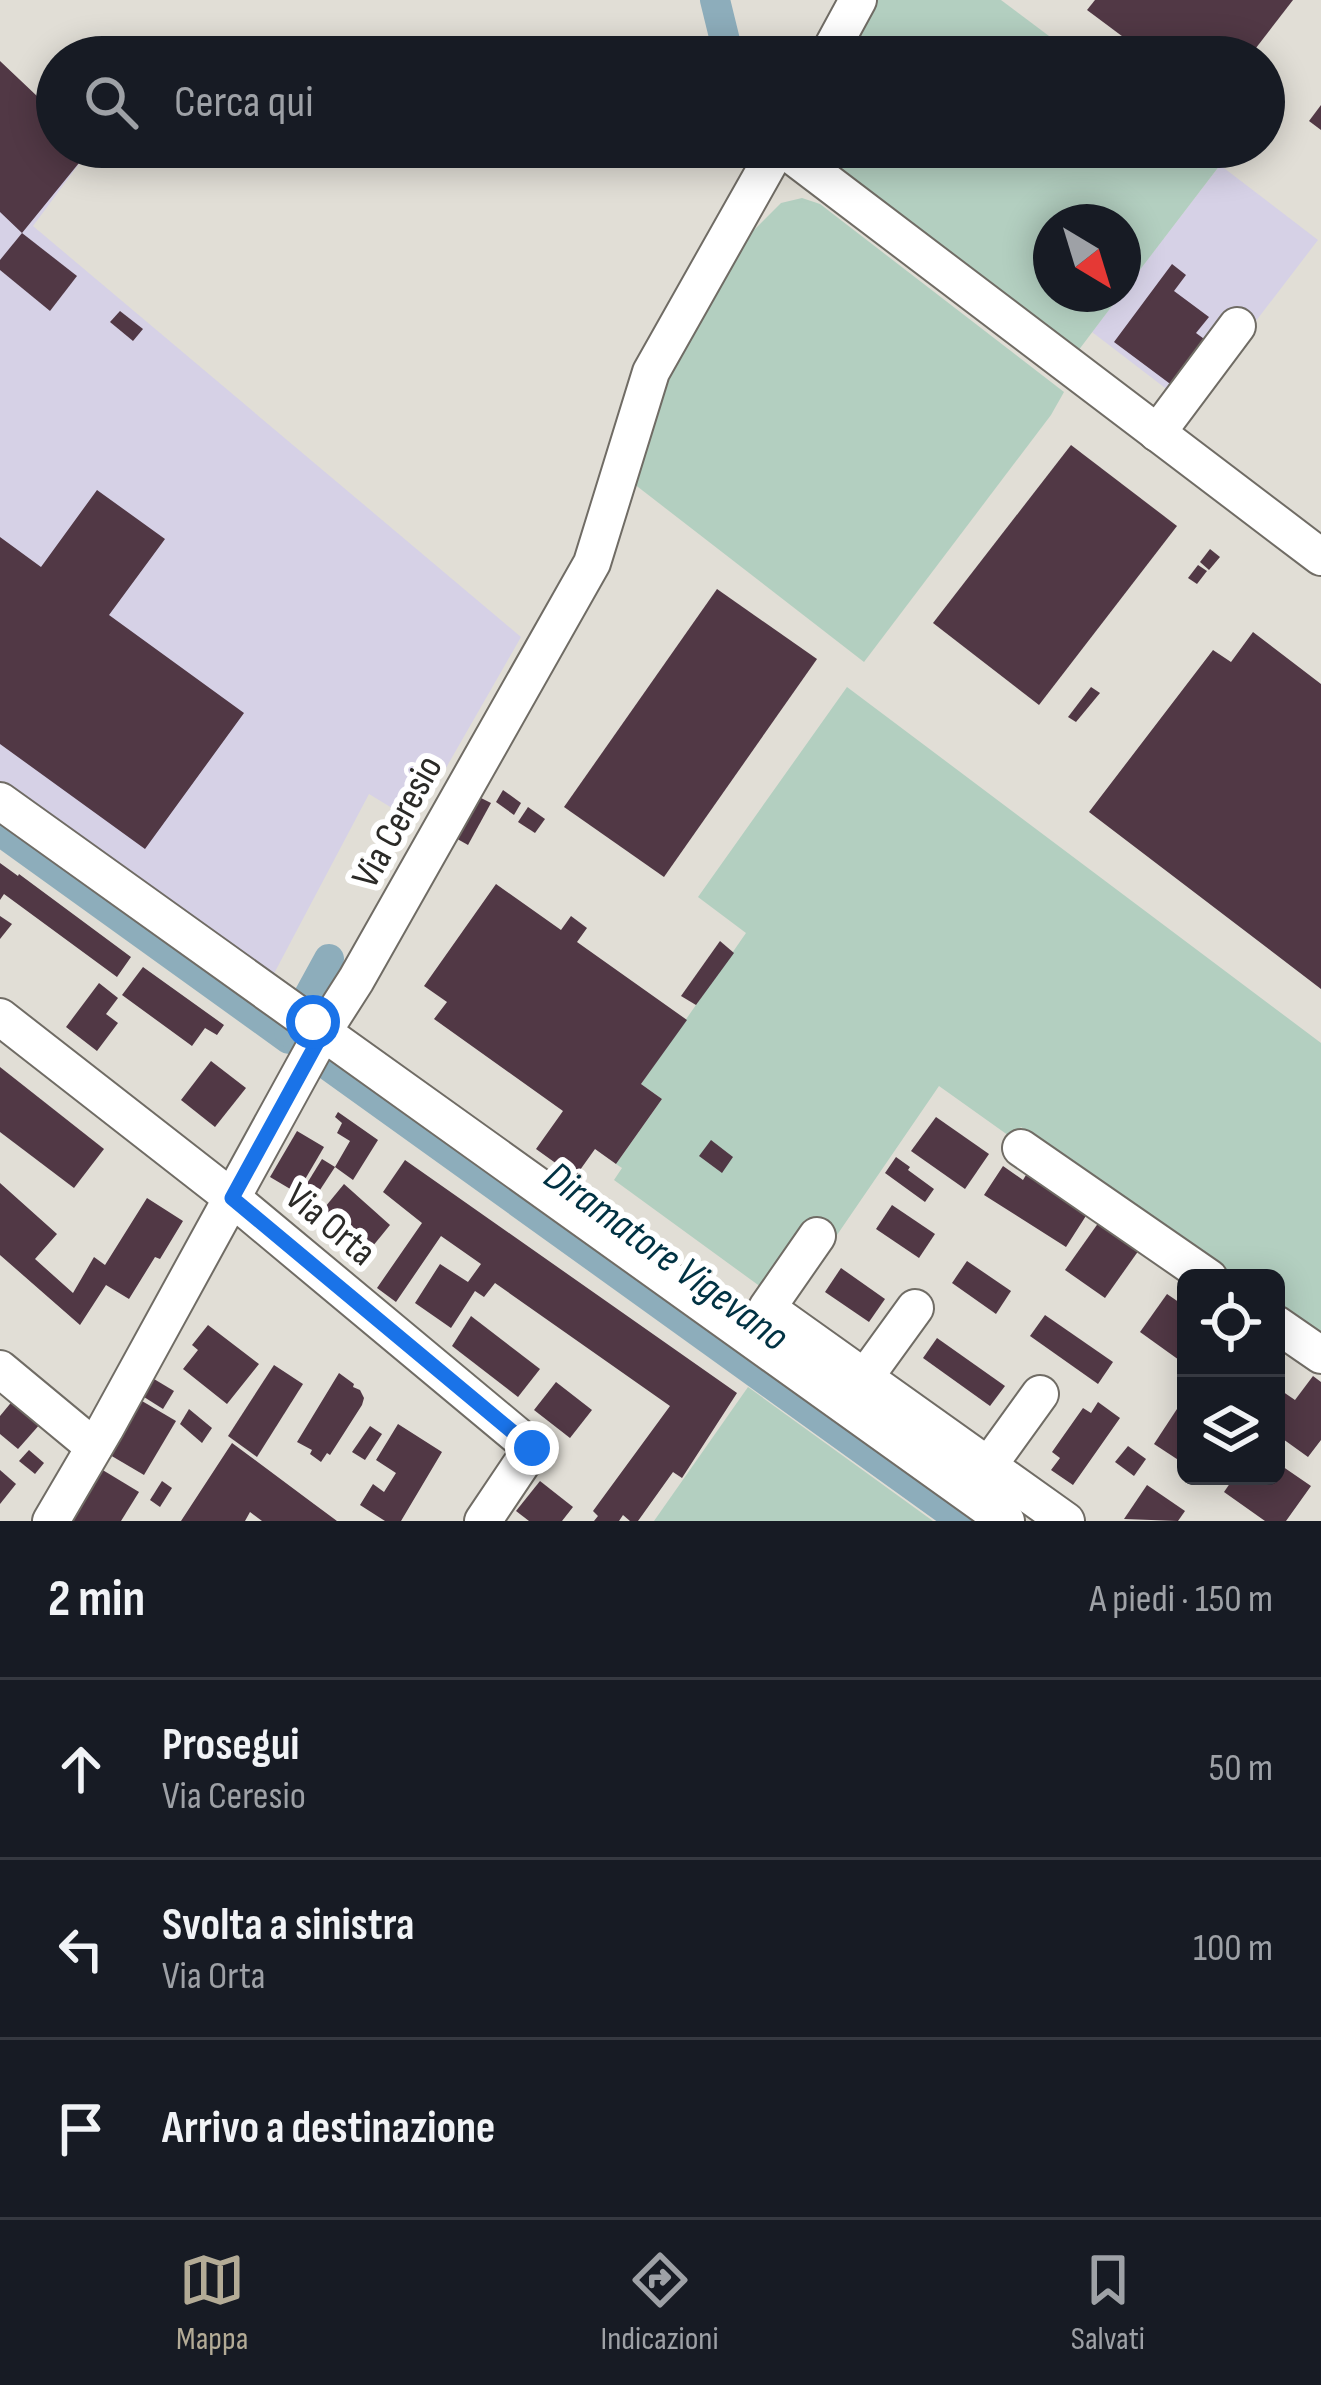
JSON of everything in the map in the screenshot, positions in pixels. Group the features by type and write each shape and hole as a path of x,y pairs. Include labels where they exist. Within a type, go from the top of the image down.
{"street":[{"path":"839,36 859,0"},
{"name":"Via Ceresio","path":"51,1521 232,1198 308,1018 356,980 592,563 651,372 768,168"},
{"path":"808,168 1321,557"},
{"path":"1157,433 1237,326"},
{"path":"0,801 1006,1521"},
{"name":"Via Orta","path":"0,1017 232,1198 532,1448 483,1521"},
{"path":"1021,1148 1197,1269"},
{"path":"818,1236 767,1308 1066,1521"},
{"path":"865,1377 915,1308"},
{"path":"1285,1330 1321,1355"},
{"path":"0,1369 94,1447"},
{"path":"988,1466 1040,1394"}],"shaded area":[{"path":"0,63 36,116 36,168 76,168 33,226 521,637 415,822 369,794 269,983 0,791"},
{"path":"1218,168 1224,168 1318,240 1190,407 1092,332 1107,312 1141,312 1141,268"}],"green space":[{"path":"878,0 1001,0 1049,36 858,36"},
{"path":"839,168 1218,168 1141,268 1141,204 1033,204 1033,312 1107,312 1078,351"},
{"path":"802,198 820,204 1064,392 864,662 629,480 683,344 753,231 781,203"},
{"path":"847,687 1321,1043 1321,1345 1285,1319 1285,1269 1217,1269 1021,1127 1012,1138 939,1086 837,1235 815,1221 765,1290 614,1180 622,1168 616,1164 662,1099 641,1084 746,933 698,897"},
{"path":"748,1387 933,1521 654,1521"}],"building":[{"path":"1095,0 1293,0 1265,36 1122,36 1087,10"},
{"path":"0,61 36,95 36,168 75,168 22,233 0,212"},
{"path":"1321,105 1321,130 1309,121"},
{"path":"22,233 77,276 50,311 0,270 0,260"},
{"path":"1172,264 1186,275 1174,291 1209,317 1196,333 1211,344 1177,389 1114,342 1141,312"},
{"path":"120,311 143,329 133,341 110,322"},
{"path":"1071,445 1177,526 1039,705 933,623"},
{"path":"97,490 165,539 109,615 244,713 145,849 0,744 0,537 41,567"},
{"path":"1210,549 1220,557 1209,570 1200,562"},
{"path":"1198,565 1207,571 1197,584 1188,578"},
{"path":"717,589 817,659 664,877 564,807"},
{"path":"1253,632 1321,684 1321,989 1089,812 1213,650 1231,662"},
{"path":"1091,687 1100,693 1076,722 1068,717"},
{"path":"503,790 521,803 514,815 496,802"},
{"path":"475,795 491,803 468,845 452,836"},
{"path":"528,807 545,819 535,833 518,822"},
{"path":"0,863 131,957 117,977 4,894 0,900"},
{"path":"496,884 561,930 571,916 587,928 577,942 687,1020 641,1084 662,1099 616,1164 595,1149 575,1177 536,1149 563,1111 434,1019 447,1002 424,986"},
{"path":"0,916 12,924 0,939"},
{"path":"720,941 734,953 696,1005 681,996"},
{"path":"143,967 224,1025 217,1035 205,1028 192,1046 122,995"},
{"path":"99,983 118,998 106,1014 118,1023 97,1051 66,1027"},
{"path":"211,1061 246,1088 215,1127 181,1100"},
{"path":"0,1067 104,1149 74,1188 0,1132"},
{"path":"338,1112 378,1140 353,1180 335,1167 350,1141 337,1133 342,1123 335,1117"},
{"path":"936,1117 989,1154 965,1189 911,1151"},
{"path":"297,1131 324,1147 297,1193 270,1177"},
{"path":"711,1140 733,1157 722,1173 699,1156"},
{"path":"896,1157 934,1189 925,1202 885,1173"},
{"path":"322,1159 335,1167 318,1193 306,1185"},
{"path":"405,1160 737,1393 682,1478 673,1472 638,1521 623,1515 619,1521 594,1521 598,1516 593,1511 670,1406 495,1283 484,1297 475,1291 451,1328 415,1303 440,1264 468,1282 481,1264 441,1236 396,1302 377,1288 422,1223 383,1192"},
{"path":"1003,1166 1074,1206 1091,1208 1066,1247 984,1195"},
{"path":"0,1183 57,1234 35,1259 73,1293 94,1257 105,1265 147,1198 183,1221 129,1299 106,1285 80,1325 0,1255"},
{"path":"344,1184 390,1225 368,1252 321,1212"},
{"path":"892,1205 935,1234 919,1258 876,1229"},
{"path":"1099,1222 1139,1250 1105,1298 1065,1270"},
{"path":"967,1261 1011,1291 996,1314 952,1283"},
{"path":"841,1268 885,1299 869,1322 825,1292"},
{"path":"1167,1294 1177,1301 1177,1359 1140,1332"},
{"path":"1045,1315 1113,1362 1098,1384 1030,1336"},
{"path":"471,1316 540,1369 518,1397 452,1346"},
{"path":"208,1325 259,1364 227,1404 183,1369 198,1350 192,1345"},
{"path":"937,1338 1005,1386 990,1406 923,1358"},
{"path":"274,1365 303,1384 257,1457 228,1436"},
{"path":"339,1373 364,1398 321,1462 297,1442"},
{"path":"1313,1376 1321,1382 1321,1440 1308,1457 1285,1440 1285,1393 1295,1400"},
{"path":"154,1379 174,1391 163,1409 144,1397"},
{"path":"556,1382 592,1410 570,1438 534,1410"},
{"path":"14,1399 41,1423 18,1449 0,1434 0,1416"},
{"path":"142,1401 176,1421 144,1475 110,1455"},
{"path":"1098,1402 1120,1418 1073,1485 1051,1470 1060,1458 1052,1452 1083,1408 1091,1413"},
{"path":"189,1409 212,1428 202,1443 180,1424"},
{"path":"1177,1409 1177,1459 1154,1444"},
{"path":"398,1424 442,1452 401,1521 385,1521 360,1505 373,1484 384,1492 396,1473 376,1460"},
{"path":"370,1426 382,1434 365,1460 352,1452"},
{"path":"232,1443 337,1521 262,1521 250,1512 245,1521 181,1521"},
{"path":"1128,1446 1146,1459 1134,1476 1115,1462"},
{"path":"29,1450 44,1463 35,1474 19,1461"},
{"path":"1285,1468 1311,1486 1286,1521 1265,1521 1224,1492 1229,1485 1285,1485"},
{"path":"101,1469 139,1492 121,1521 69,1521"},
{"path":"0,1470 16,1484 0,1504"},
{"path":"162,1481 172,1488 160,1507 150,1500"},
{"path":"540,1481 573,1507 562,1521 529,1521 516,1511"},
{"path":"1147,1485 1185,1511 1178,1521 1124,1519"}],"waterway":[{"path":"715,0 724,36"},
{"name":"Diramatore Vigevano","path":"0,831 289,1039"},
{"path":"289,1032 329,959"},
{"name":"Diramatore Vigevano","path":"322,1061 962,1521"}],"route":[{"path":"313,1022 324,1030 232,1198 532,1448"}]}
